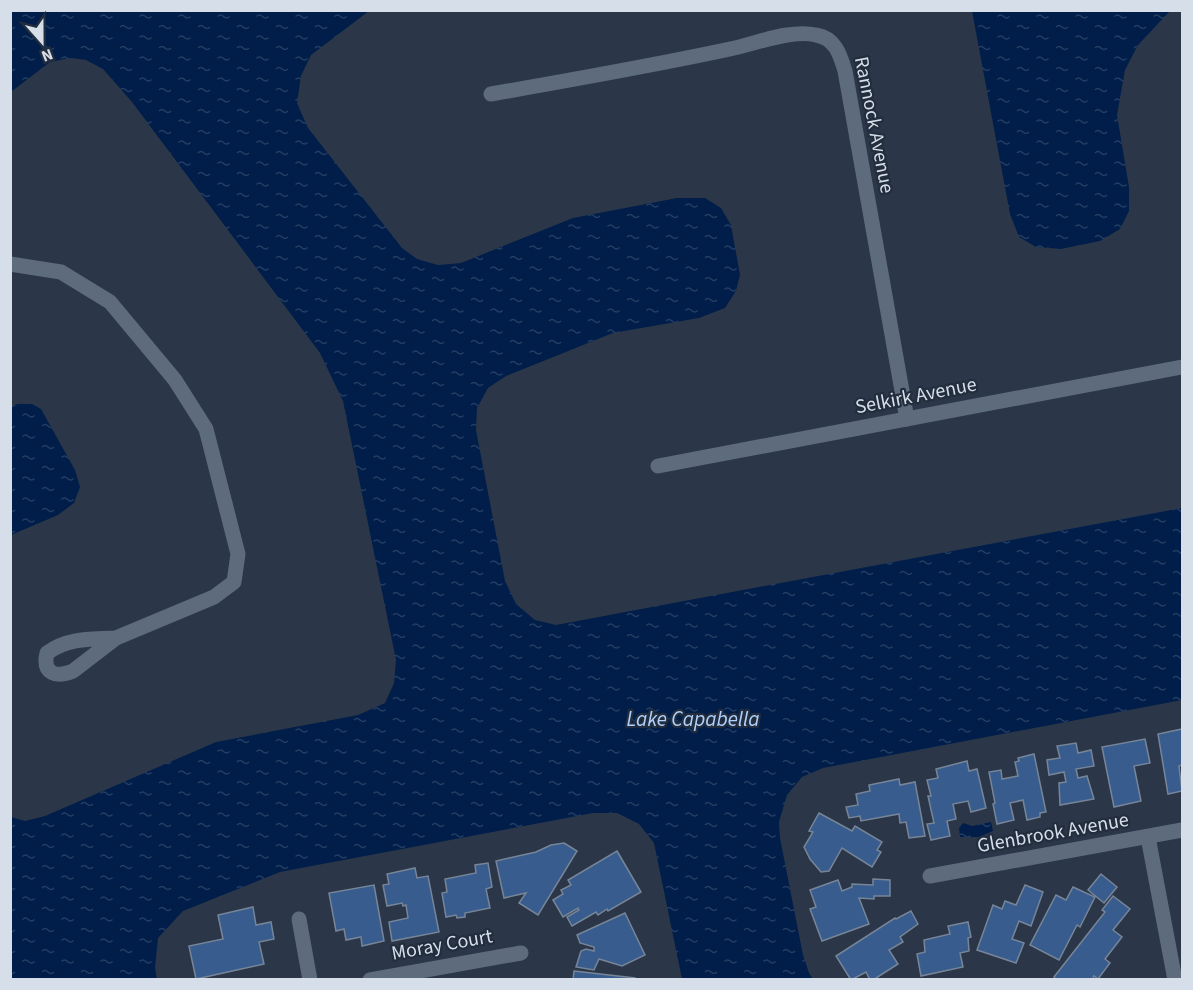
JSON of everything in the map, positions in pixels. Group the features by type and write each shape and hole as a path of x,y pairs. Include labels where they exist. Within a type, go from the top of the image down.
{"street":[{"name":"Rannock Avenue","path":"491,93 732,49 791,35 804,33 827,38 834,45 845,71 907,419"},
{"path":"10,264 61,272 110,302 176,380 206,429 238,554 234,582 214,597 116,638"},
{"name":"Selkirk Avenue","path":"658,466 1182,367"},
{"name":"Glenbrook Avenue","path":"930,876 1182,830"},
{"path":"1148,837 1175,980"},
{"path":"299,919 310,980"},
{"name":"Moray Court","path":"370,980 521,953"}],"water":[{"name":"Lake Capabella","path":"11,10 369,11 311,55 301,76 297,103 308,128 402,248 417,259 438,265 461,263 573,218 677,198 705,198 721,208 731,225 740,275 736,291 725,308 699,318 613,333 506,376 488,388 477,408 476,430 505,581 516,604 535,620 556,625 1182,508 1182,700 823,768 802,777 787,795 779,822 780,838 803,955 813,979 682,979 654,843 639,824 617,813 593,813 280,872 183,911 158,938 155,968 157,979 11,979 11,817 25,821 45,816 216,742 358,715 385,703 394,683 396,660 343,401 320,353 132,102 103,69 86,60 70,58 50,62 11,92"},
{"path":"972,11 1170,11 1138,45 1125,70 1117,115 1129,187 1129,211 1120,229 1100,241 1061,249 1036,247 1019,237 1010,214"},
{"path":"32,404 41,409 75,470 80,487 74,503 58,515 11,535 11,406"},
{"path":"991,822 993,831 979,837 960,837 959,828 963,823 972,826"}],"building":[{"path":"1182,729 1182,765 1179,766 1182,791 1168,794 1158,734"},
{"path":"1145,739 1150,763 1134,766 1141,801 1114,807 1102,747"},
{"path":"1076,743 1078,753 1091,750 1094,766 1076,769 1078,778 1087,776 1094,799 1060,805 1059,783 1066,782 1064,772 1049,775 1047,760 1060,758 1057,746"},
{"path":"1034,754 1046,812 1040,813 1040,817 1027,820 1023,800 1010,803 1014,820 997,824 989,772 1001,770 1002,779 1018,776 1015,762 1019,761 1018,758"},
{"path":"967,761 969,771 977,769 986,808 971,812 968,801 953,804 956,819 947,821 950,836 931,840 927,824 934,823 927,780 938,778 936,769"},
{"path":"899,779 900,785 915,782 925,836 909,838 906,822 900,823 899,814 861,821 860,816 849,818 846,807 858,805 856,794 870,791 869,785"},
{"path":"819,813 852,831 855,826 882,842 877,850 881,852 872,867 842,848 829,871 821,872 804,847 813,832 809,831"},
{"path":"564,843 577,851 538,915 519,903 526,893 504,898 496,861"},
{"path":"617,851 641,892 608,911 607,909 598,915 596,912 572,926 567,917 579,910 578,908 563,917 553,900 563,894 561,890 571,885 568,880"},
{"path":"488,863 492,887 486,889 490,908 465,913 465,917 457,918 456,915 446,917 442,893 447,892 445,879 476,873 475,865"},
{"path":"415,868 417,878 428,876 439,932 392,941 389,922 408,918 406,905 403,906 402,903 387,906 383,885 389,884 387,874"},
{"path":"1101,874 1117,887 1104,903 1088,890"},
{"path":"873,879 890,880 890,896 874,896 874,899 859,898 869,924 822,941 810,909 816,907 810,890 838,880 842,891 852,887 852,884 873,885"},
{"path":"374,885 384,941 362,946 361,937 346,940 344,929 336,931 329,893"},
{"path":"1025,885 1043,892 1031,926 1019,921 1012,939 1024,943 1016,963 977,950 993,905 1002,909 1005,901 1016,905"},
{"path":"1073,887 1095,897 1080,927 1077,925 1059,960 1030,945 1056,895 1066,900"},
{"path":"1113,896 1130,909 1113,930 1122,937 1105,959 1110,963 1098,979 1094,976 1092,980 1057,980 1054,977 1105,912 1102,910"},
{"path":"253,907 256,925 271,922 274,939 259,942 264,964 196,979 189,946 223,939 218,915"},
{"path":"911,911 918,924 900,937 903,942 889,950 898,964 873,980 870,980 866,972 851,980 836,956 895,918"},
{"path":"625,913 645,955 622,966 599,959 594,970 576,967 581,951 586,949 594,951 594,947 580,943 577,935"},
{"path":"968,922 971,937 968,938 969,951 960,953 963,967 921,976 917,954 925,952 924,940 950,934 948,926"},
{"path":"574,971 635,978 635,980 573,980"}]}
